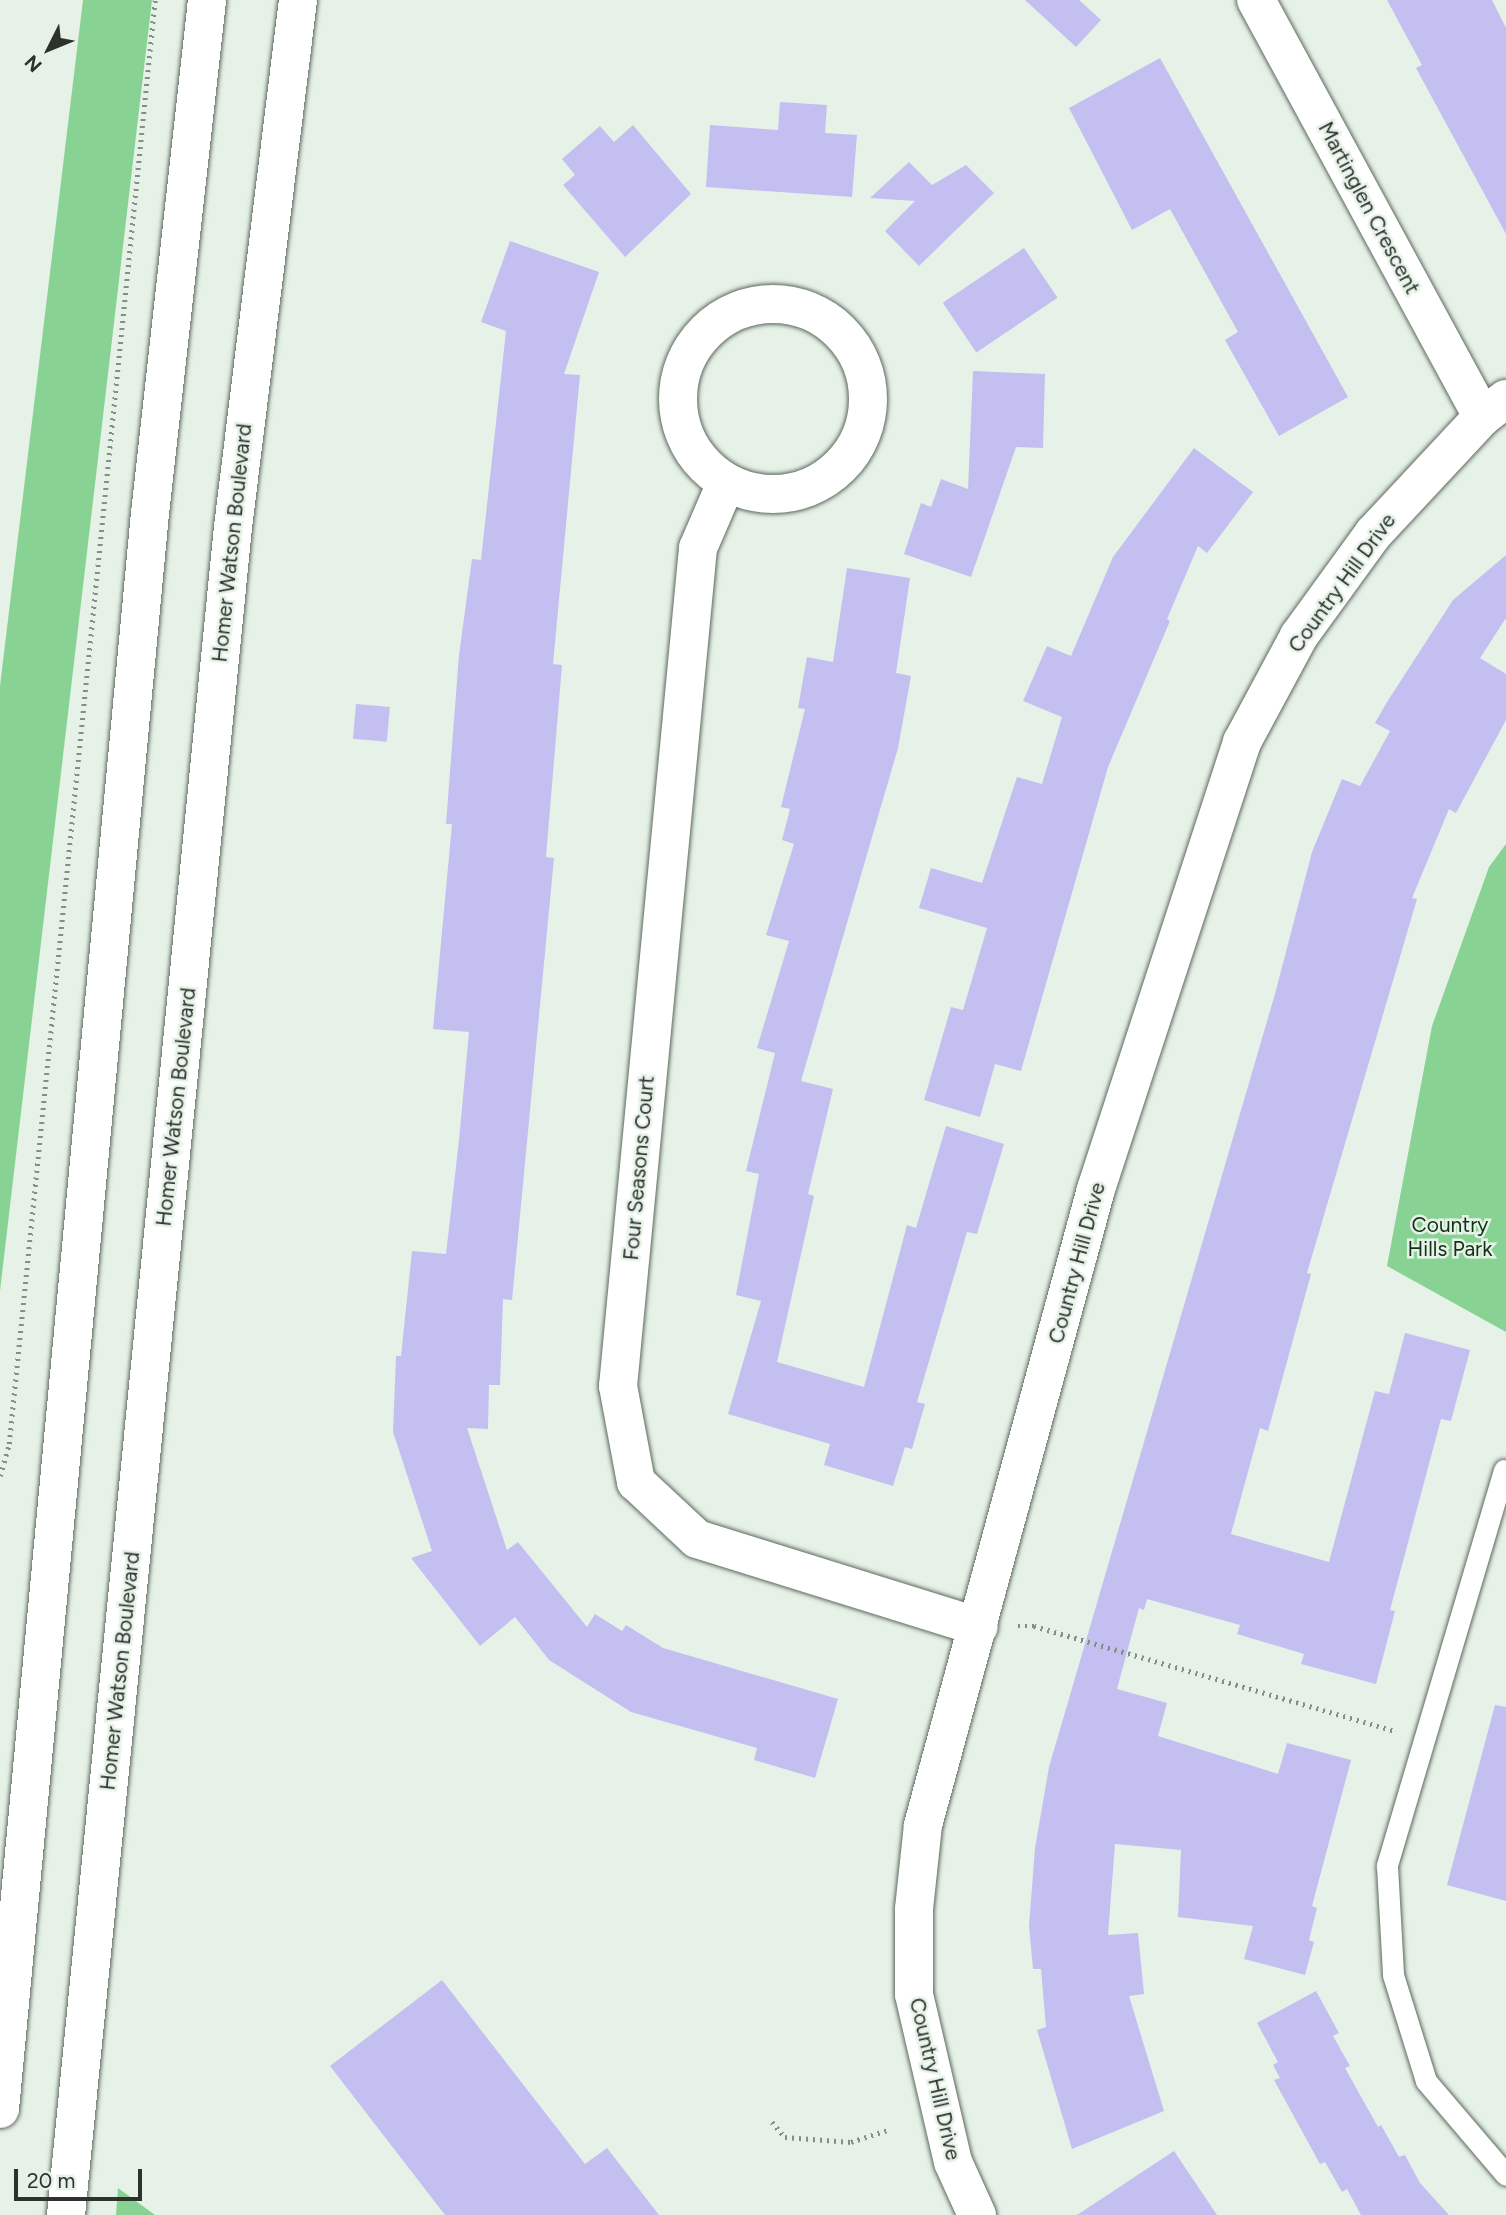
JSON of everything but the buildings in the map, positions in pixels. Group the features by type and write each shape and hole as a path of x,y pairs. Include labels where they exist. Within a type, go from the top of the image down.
{"street":[{"path":"0,2109 150,514 207,0"},
{"name":"Homer Watson Boulevard","path":"66,2215 233,527 298,0"},
{"name":"Martinglen Crescent","path":"1256,0 1494,408"},
{"path":"758,305 791,305 817,314 843,334 859,358 868,390 865,421 853,452 827,477 797,492 757,493 726,483 696,456 682,426 677,391 686,358 704,332 730,313 758,305"},
{"name":"Country Hill Drive","path":"977,2215 953,2162 915,1994 914,1909 923,1825 1096,1189 1242,742 1299,636 1373,534 1494,408"},
{"name":"Four Seasons Court","path":"726,483 698,548 618,1386 636,1482 697,1539 979,1627"}],"lane":[{"path":"1504,1470 1427,1741 1387,1866 1393,1975 1426,2081 1506,2175"}],"path":[{"path":"0,1476 9,1444 155,0"},
{"path":"979,1627 1034,1626 1427,1741"},
{"path":"772,2122 785,2137 851,2142 888,2130"}],"green space":[{"path":"83,0 152,0 0,1291 0,686"},
{"name":"Country Hills Park","path":"1506,844 1506,1332 1387,1266 1432,1026 1489,867"},
{"path":"118,2188 155,2215 116,2215"}]}
